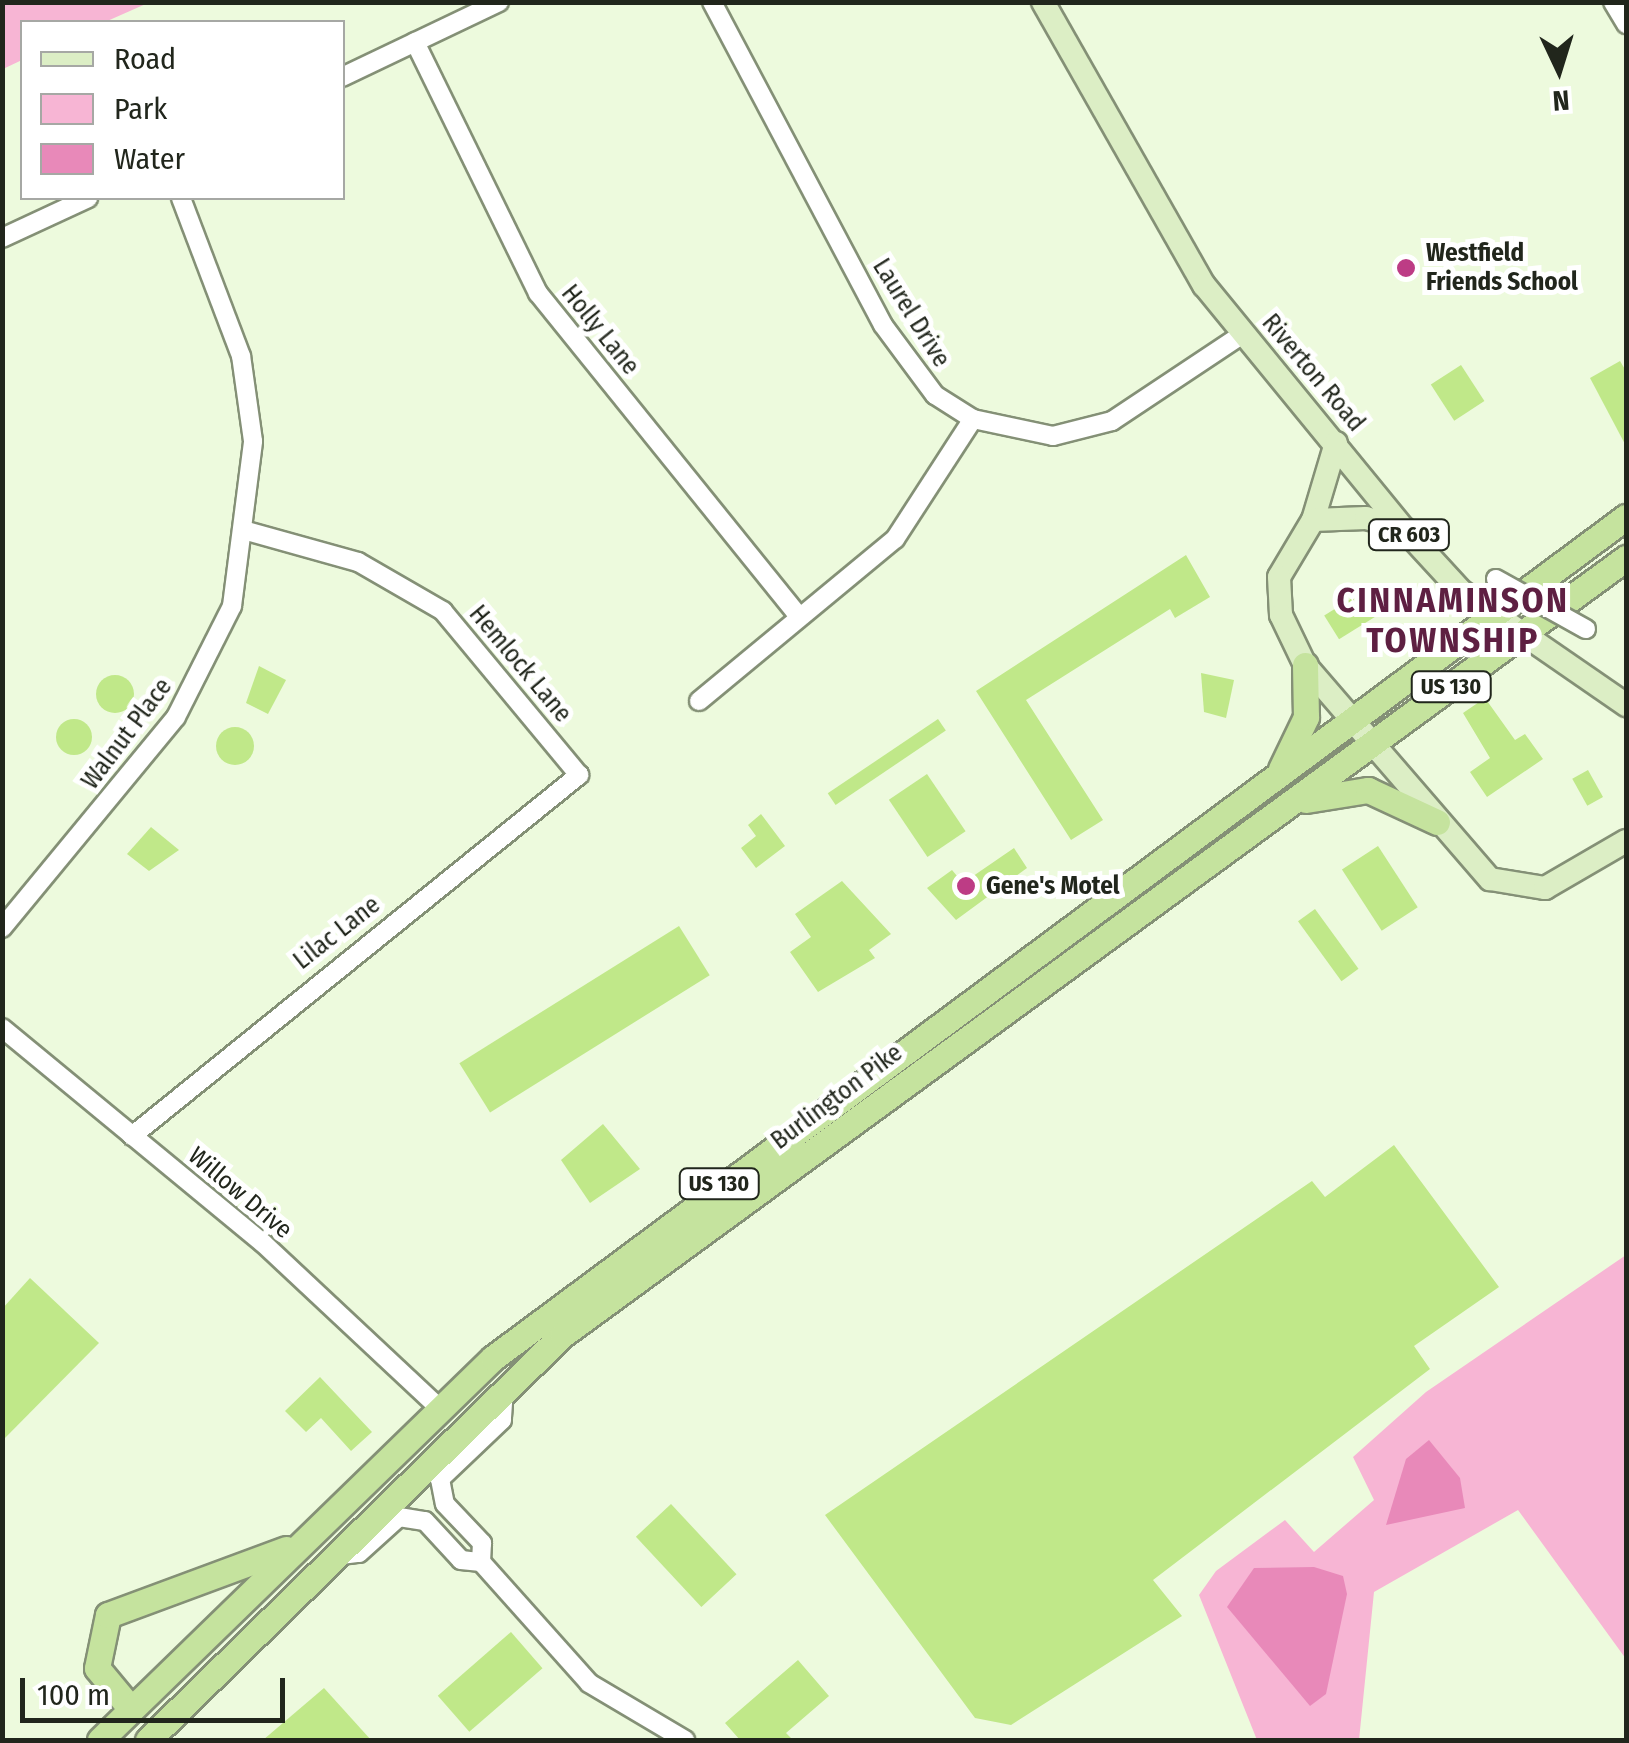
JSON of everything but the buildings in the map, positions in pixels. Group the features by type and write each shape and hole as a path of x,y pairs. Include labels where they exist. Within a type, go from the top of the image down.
{"highway":[{"name":"Burlington Pike","path":"100,1740 436,1405 612,1264 1626,517"},
{"name":"Burlington Pike","path":"157,1738 329,1557 504,1387 904,1078 1291,804 1626,558"},
{"path":"1273,780 1306,717 1306,665"},
{"path":"1291,804 1368,790 1437,822"},
{"path":"131,1709 97,1668 108,1615 291,1548"}],"main road":[{"name":"Riverton Road","path":"1044,2 1144,194 1243,334 1404,529 1494,614 1626,706"},
{"path":"1336,443 1313,520 1279,577 1281,615 1306,665 1378,741 1437,822 1509,886 1546,888 1626,841"},
{"path":"1313,520 1366,518 1404,529"}],"street":[{"path":"345,76 499,2"},
{"name":"Laurel Drive","path":"712,2 883,325 935,395 973,419 1053,436 1112,422 1243,334"},
{"path":"1613,2 1626,24"},
{"name":"Holly Lane","path":"414,42 538,293 799,616"},
{"path":"2,238 84,200"},
{"name":"Walnut Place","path":"2,928 176,717 232,606 248,531 253,442 241,356 182,200"},
{"path":"699,701 895,539 973,419"},
{"name":"Hemlock Lane","path":"248,531 358,562 443,612 579,775"},
{"path":"1496,578 1586,629"},
{"name":"Lilac Lane","path":"132,1136 579,775"},
{"name":"Willow Drive","path":"2,1028 132,1136 436,1405"},
{"path":"481,1562 482,1543 446,1504 440,1479 502,1420 504,1387"},
{"path":"329,1557 360,1553 399,1517 424,1521 461,1560 481,1562 589,1683 685,1740"},
{"path":"131,1709 157,1738"}],"green space":[{"path":"3,2 148,3 110,20 20,20 20,61 3,69"},
{"path":"1626,1255 1626,1659 1518,1510 1374,1592 1359,1740 1257,1740 1199,1595 1216,1571 1285,1520 1314,1552 1374,1500 1353,1457 1426,1392"}],"water":[{"path":"1429,1440 1460,1478 1465,1508 1386,1525 1406,1459"},
{"path":"1314,1567 1343,1576 1347,1594 1326,1694 1310,1706 1227,1607 1254,1568"}],"place":[{"name":"Westfield Friends School","path":"1406,268"},
{"name":"Gene's Motel","path":"966,886"}],"district":[{"name":"CINNAMINSON TOWNSHIP","path":"1453,620"}]}
